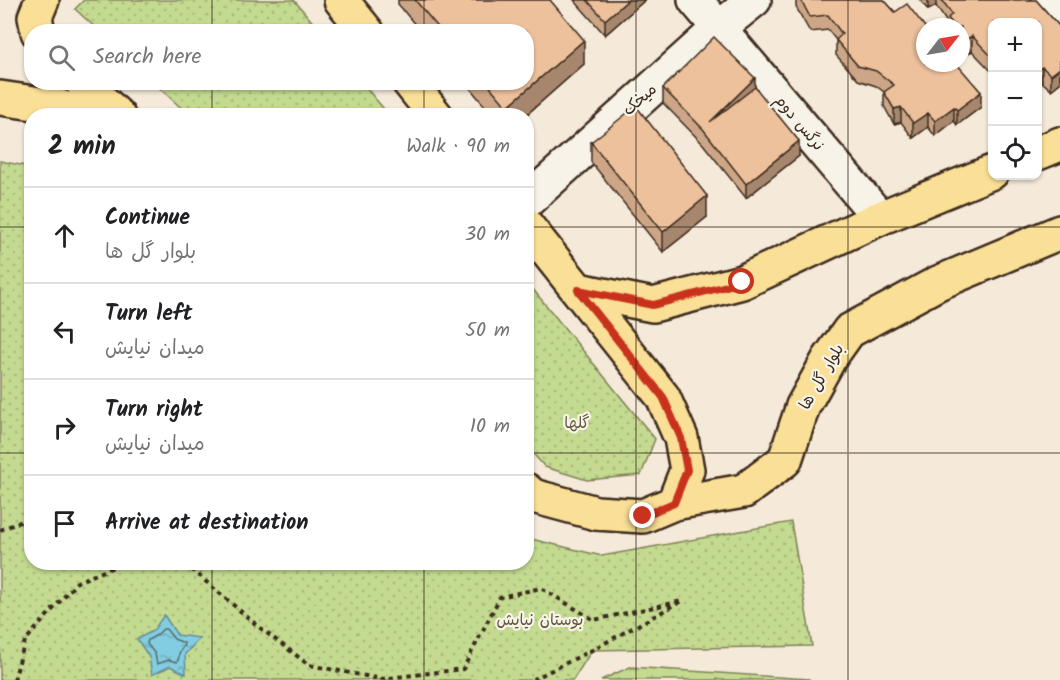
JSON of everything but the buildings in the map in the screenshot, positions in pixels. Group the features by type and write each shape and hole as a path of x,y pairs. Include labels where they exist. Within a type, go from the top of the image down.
{"main road":[{"path":"36,24 34,17 42,0"},
{"path":"341,0 360,24"},
{"path":"90,90 110,108"},
{"path":"415,90 430,108"},
{"path":"0,98 63,108"},
{"path":"1042,151 1060,144"},
{"path":"578,290 653,305 742,282 880,218 988,174"},
{"name":"بلوار گل ها","path":"534,496 596,513 643,516 674,503 744,491 785,460 803,406 829,359 849,331 938,283 1060,232"},
{"path":"534,235 663,397 681,438 687,470 674,503"}],"street":[{"name":"نرگس دوم","path":"695,0 880,218"},
{"name":"میخک","path":"534,195 719,28 754,0"},
{"path":"1048,0 1060,15"}],"path":[{"path":"0,530 24,520"},
{"path":"14,680 25,641 77,582 106,570"},
{"path":"192,570 259,627 309,665 381,680 463,669 500,597 541,588 594,620 682,601 532,680"}],"green space":[{"path":"84,0 294,0 314,24 91,24 75,9"},
{"path":"162,90 368,90 383,108 181,108"},
{"name":"بوستان نیایش","path":"0,161 24,166 24,570 534,570 534,540 602,556 791,522 812,646 592,650 573,680 0,680"},
{"name":"گلها","path":"534,291 655,439 641,475 587,480 545,467 534,455"},
{"path":"630,667 809,679 810,680 601,680"}],"water":[{"path":"164,615 177,635 200,638 185,654 186,674 170,666 152,675 149,657 137,639 153,631"}],"route":[{"path":"643,516 674,503 687,470 681,438 663,397 578,290 653,305 742,282"}]}
